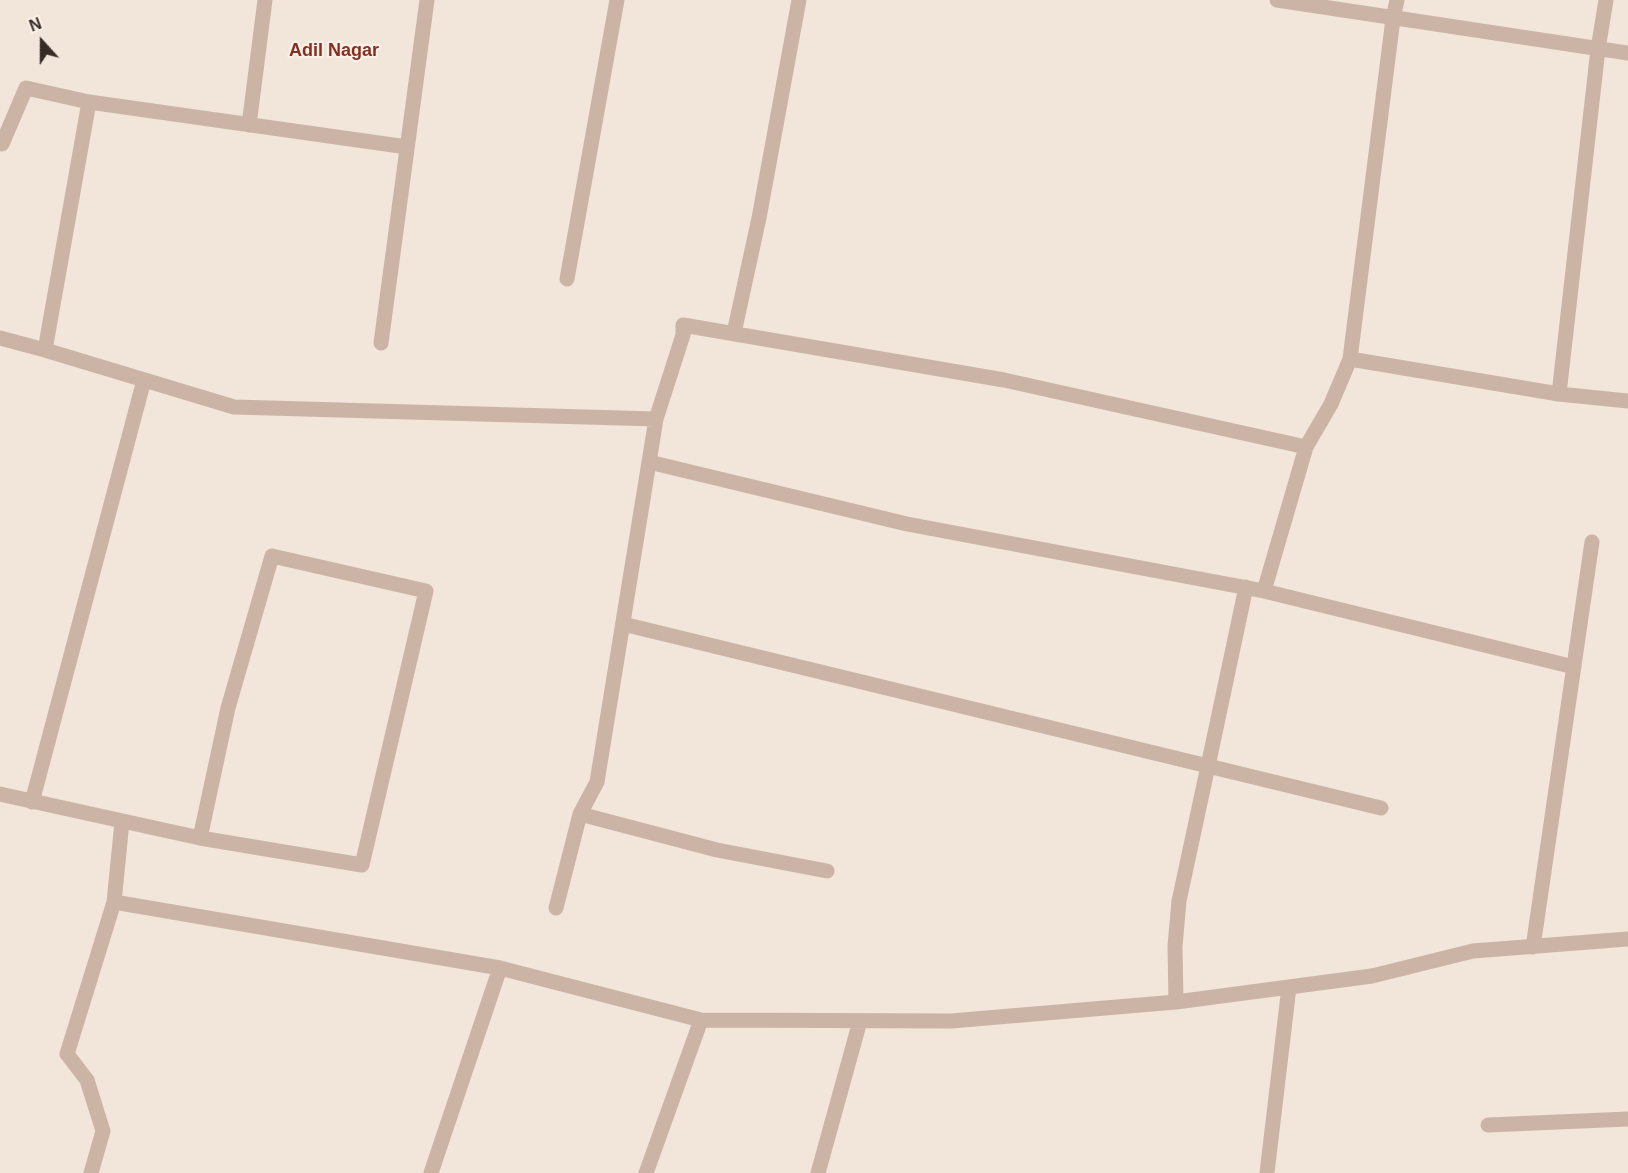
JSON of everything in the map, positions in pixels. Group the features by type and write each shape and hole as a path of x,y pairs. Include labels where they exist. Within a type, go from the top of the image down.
{"street":[{"path":"249,125 265,0"},
{"path":"381,344 427,0"},
{"path":"567,279 617,0"},
{"path":"734,333 759,218 799,0"},
{"path":"1277,0 1628,53"},
{"path":"1264,591 1306,447 1331,404 1350,359 1392,19 1397,0"},
{"path":"1559,394 1598,49 1606,0"},
{"path":"0,143 2,144 26,88 89,102 407,147"},
{"path":"45,350 89,102"},
{"path":"556,908 580,814 597,782 656,419 683,334 683,325 1004,380 1306,447"},
{"path":"0,338 234,407 656,419"},
{"path":"1350,359 1559,394 1628,401"},
{"path":"32,802 144,380"},
{"path":"649,462 907,524 1264,591 1575,667"},
{"path":"1533,947 1592,542"},
{"path":"0,794 200,838 362,865 426,591 272,556 228,708 200,838"},
{"path":"1176,1002 1175,946 1179,901 1245,587"},
{"path":"623,624 1380,808"},
{"path":"580,814 717,850 827,870"},
{"path":"91,1173 104,1131 87,1080 66,1054 114,902 122,822"},
{"path":"114,902 500,968 701,1020 951,1021 1176,1002 1372,976 1473,951 1628,939"},
{"path":"431,1173 500,968"},
{"path":"1267,1173 1289,987"},
{"path":"646,1173 701,1020"},
{"path":"818,1173 860,1021"},
{"path":"1488,1125 1628,1119"}],"district":[{"name":"Adil Nagar","path":"334,51"}]}
